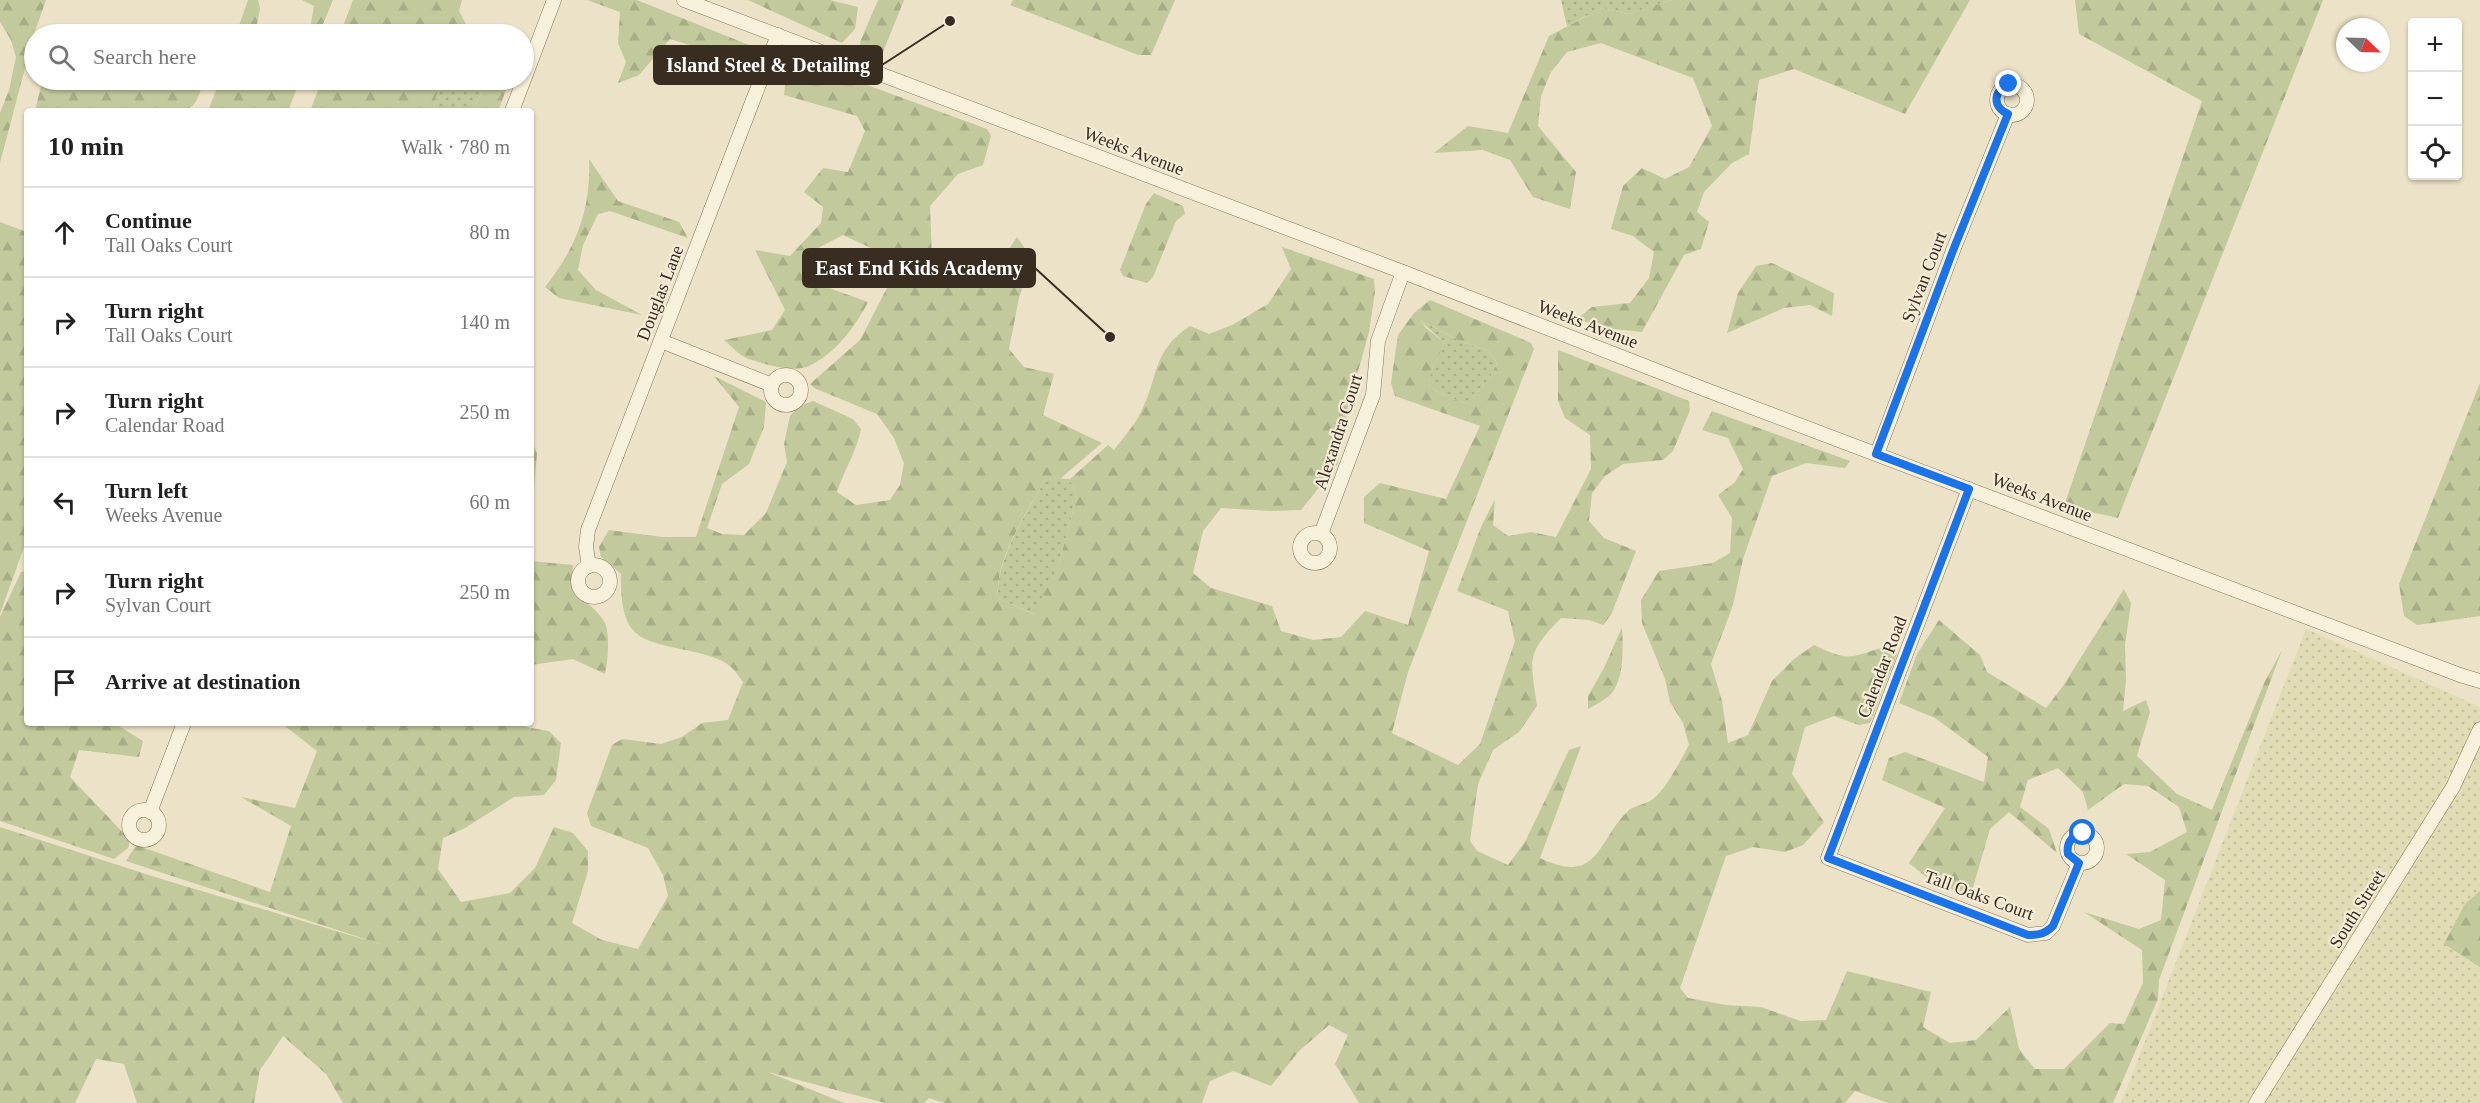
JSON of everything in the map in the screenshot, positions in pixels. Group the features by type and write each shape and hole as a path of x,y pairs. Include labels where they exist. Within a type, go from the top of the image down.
{"street":[{"path":"534,53 554,0"},
{"name":"Weeks Avenue","path":"684,0 1876,454 2480,681"},
{"name":"Douglas Lane","path":"589,566 586,547 588,530 778,35"},
{"path":"513,108 520,90"},
{"name":"Sylvan Court","path":"1876,454 1954,248 2008,114"},
{"name":"Alexandra Court","path":"1321,534 1373,395 1378,341 1403,272"},
{"path":"661,341 772,385"},
{"name":"Calendar Road","path":"1828,858 1969,489"},
{"path":"150,812 183,726"},
{"name":"South Street","path":"2256,1103 2453,787 2469,757 2480,729"},
{"name":"Tall Oaks Court","path":"1828,858 2028,935 2046,933 2053,926 2079,863"}],"shaded area":[{"path":"2306,629 2480,707 2480,1103 2121,1103"}],"green space":[{"path":"0,0 46,0 38,24 24,24 24,72 0,163 0,113 9,90 16,57 11,40 0,22"},
{"path":"248,0 258,0 260,9 257,24 240,24"},
{"path":"302,0 333,0 323,24 311,24 314,6"},
{"path":"353,0 462,0 459,11 466,24 344,24"},
{"path":"587,0 637,0 759,49 754,58 745,62 670,39 639,75 618,83 626,62 618,43 620,12"},
{"path":"748,0 830,0 858,7 855,29 842,43"},
{"path":"878,0 904,0 881,57 871,58 861,51 860,42"},
{"path":"1013,0 1175,0 1151,55 1138,55 1010,5"},
{"path":"1561,0 1671,0 1628,14 1602,8 1567,26"},
{"path":"1671,0 1970,0 1905,114 1794,69 1759,80 1749,154 1732,163 1704,192 1697,212 1709,222 1701,249 1684,255 1642,332 1605,328 1577,319 1592,307 1630,303 1649,278 1654,252 1633,236 1611,229 1623,186 1642,168 1665,179 1689,167 1712,126 1693,78 1601,43 1567,52 1551,72 1541,96 1538,126 1576,172 1570,209 1533,197 1510,160 1483,150 1434,153 1468,126 1508,133 1549,36 1602,8 1628,14"},
{"path":"2075,0 2323,0 2118,518 2064,506 2202,101 2079,34"},
{"path":"799,60 987,129 991,136 983,165 958,174 930,206 932,259 956,270 996,268 1017,237 1032,259 1019,298 1009,349 1024,367 1054,374 1043,415 1102,443 1060,479 1046,478 1007,552 998,583 998,598 1033,614 1058,567 1077,496 1070,479 1108,445 1114,450 1128,432 1147,399 1162,355 1177,336 1190,326 1209,334 1232,325 1268,304 1291,269 1282,247 1374,279 1375,292 1369,332 1348,407 1337,465 1301,510 1221,508 1203,531 1193,573 1211,588 1272,606 1281,631 1313,640 1341,637 1365,611 1408,625 1429,551 1364,523 1364,497 1380,483 1446,499 1480,426 1395,396 1391,383 1398,335 1414,313 1430,300 1531,343 1534,349 1408,672 1392,733 1458,765 1480,744 1515,641 1508,611 1457,591 1481,527 1495,499 1493,525 1508,536 1531,532 1556,537 1591,469 1590,435 1565,418 1558,401 1558,350 1689,401 1690,410 1673,451 1663,460 1623,464 1605,476 1592,493 1589,521 1604,538 1636,551 1611,615 1603,625 1589,620 1561,618 1542,640 1536,649 1532,666 1537,706 1519,732 1493,750 1478,784 1470,841 1477,851 1508,865 1525,842 1569,750 1581,746 1540,858 1559,865 1574,867 1585,864 1594,857 1628,811 1650,801 1658,794 1673,774 1689,745 1683,723 1670,702 1665,679 1642,623 1641,600 1659,571 1713,563 1730,553 1732,518 1718,495 1735,482 1743,469 1728,438 1702,430 1712,411 1850,461 1845,468 1806,463 1772,476 1743,559 1733,605 1711,664 1722,701 1728,743 1748,735 1772,681 1794,659 1814,645 1842,656 1855,656 1883,647 1897,654 1870,723 1859,725 1834,716 1805,727 1792,774 1824,822 1803,845 1785,852 1753,847 1726,856 1680,988 1688,998 1726,1005 1761,1007 1800,1021 1826,1020 1847,971 1931,992 1923,1027 1950,1043 1976,1040 2010,1007 2019,1049 2035,1069 2064,1069 2110,1023 2124,1024 2143,983 2142,950 2084,912 2139,929 2161,920 2165,880 2126,854 2150,852 2187,832 2179,807 2148,786 2124,784 2088,810 2083,792 2058,768 2028,780 2020,807 2049,829 2057,853 2009,812 1990,829 1971,894 1936,885 1909,863 1945,808 1882,780 1889,758 1905,752 1984,782 1988,757 1935,718 1899,703 1917,654 1939,620 1980,655 1987,672 2046,708 2063,686 2124,589 2131,603 2125,645 2126,680 2123,711 2146,700 2150,712 2137,756 2177,794 2212,810 2265,681 2282,650 2159,980 2158,999 2113,1103 1888,1103 1855,1091 1845,1103 1359,1103 1335,1064 1348,1035 1329,1025 1299,1051 1271,1086 1233,1071 1210,1081 1202,1103 944,1103 929,1098 924,1103 885,1103 768,1072 844,1103 343,1103 326,1074 283,1036 260,1070 254,1103 137,1103 124,1064 96,1059 75,1103 0,1103 0,827 158,878 380,944 126,861 136,845 270,892 291,826 241,797 295,808 317,751 285,726 525,726 549,731 561,743 556,780 544,795 514,797 465,828 443,838 438,869 461,902 510,893 535,868 554,827 573,833 588,851 588,871 572,923 602,940 638,949 668,896 663,875 648,848 591,826 587,813 612,745 622,739 661,744 682,737 702,723 728,720 743,682 733,669 721,661 651,641 632,629 624,610 621,574 601,557 599,547 609,530 662,537 696,537 739,407 714,376 766,402 764,427 749,464 722,484 707,528 722,534 744,535 766,513 787,462 784,444 790,416 799,406 813,401 853,419 861,429 857,445 837,492 856,505 890,500 900,485 904,463 894,438 877,414 814,388 810,384 860,340 888,286 886,276 873,249 843,235 818,248 811,274 821,285 868,302 844,338 819,361 802,368 778,367 746,358 724,340 772,330 785,310 755,250 790,256 821,223 823,207 804,192 823,168 848,172 865,131 857,116 784,95 786,76","holes":["1420,320 1458,340 1489,351 1497,363 1491,376 1466,404 1436,391 1429,384 1431,373 1444,342 1426,328"]},
{"path":"40,90 200,90 195,103 190,108 36,108"},
{"path":"216,90 296,90 289,108 209,108"},
{"path":"318,90 440,90 434,108 311,108"},
{"path":"440,90 483,90 474,108 434,108"},
{"path":"483,90 506,90 499,108 474,108"},
{"path":"589,159 618,201 679,222 688,238 610,211 598,214 583,245 578,270 596,290 642,315 559,298 545,287 566,257 580,227 587,195"},
{"path":"1154,193 1183,206 1185,214 1176,221 1153,277 1147,283 1123,276 1120,270 1146,204"},
{"path":"0,222 24,231 24,547 0,614"},
{"path":"1772,263 1834,293 1832,316 1810,305 1784,308 1727,333 1738,293 1756,266"},
{"path":"1418,319 1458,340 1489,351 1497,363 1491,376 1466,404 1436,391 1429,384 1431,373 1444,342"},
{"path":"2480,383 2480,616 2417,625 2404,616 2399,584"},
{"path":"534,446 537,453 534,488"},
{"path":"1046,478 1070,479 1077,496 1058,567 1034,614 998,598 998,583 1014,536"},
{"path":"534,561 573,565 574,586 577,593 599,615 607,628 608,648 605,674 573,659 534,665"},
{"path":"21,572 24,572 24,726 119,726 143,741 139,757 79,750 70,777 130,840 128,848 114,859 0,821 0,617"},
{"path":"1622,627 1622,664 1618,682 1609,696 1588,709 1588,696 1604,668"},
{"path":"2480,891 2480,967 2444,944 2465,904"}],"place":[{"name":"Island Steel & Detailing","path":"950,21"},
{"name":"East End Kids Academy","path":"1110,337"}],"route":[{"path":"2009,84 2000,89 1996,99 1999,108 2008,114 1954,248 1876,454 1969,489 1828,858 2028,935 2038,935 2046,933 2053,926 2079,863 2068,854 2068,844 2074,836 2083,833"}]}
